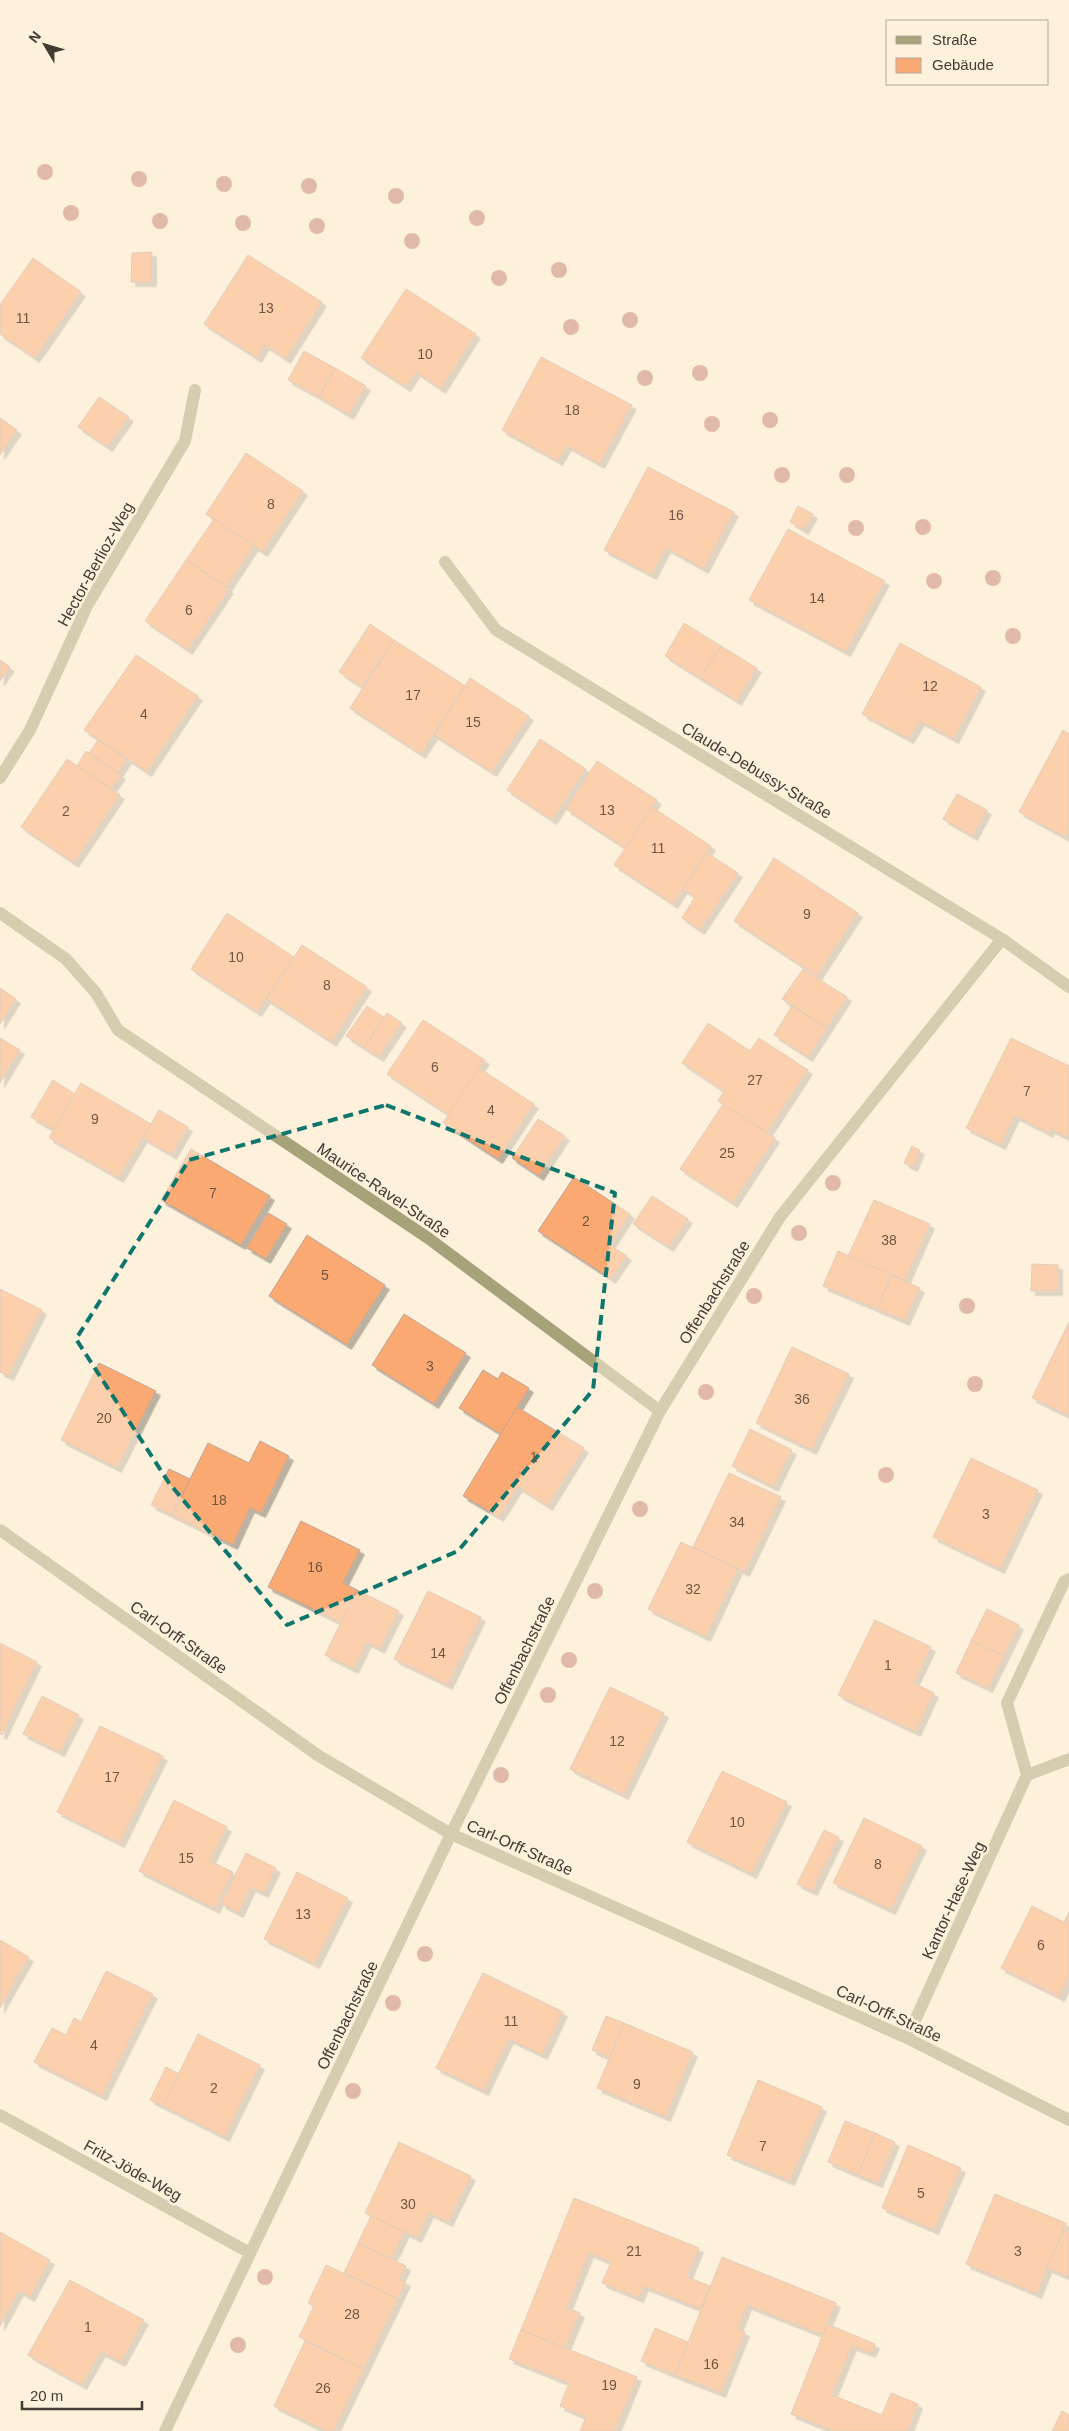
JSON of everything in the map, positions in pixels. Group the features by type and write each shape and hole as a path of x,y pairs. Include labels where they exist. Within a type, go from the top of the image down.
{"street":[{"name":"Hector-Berlioz-Weg","path":"0,778 30,730 87,606 185,441 195,390"},
{"name":"Claude-Debussy-Straße","path":"445,562 496,630 1002,939 1069,987"},
{"name":"Maurice-Ravel-Straße","path":"0,913 66,959 96,993 118,1030 428,1238 660,1411"},
{"name":"Offenbachstraße","path":"165,2431 451,1834 660,1411 780,1217 1002,939"},
{"name":"Carl-Orff-Straße","path":"0,1530 319,1756 451,1834 907,2038 1069,2120"},
{"path":"1069,1579 1064,1582 1007,1703 1027,1775 1069,1759"},
{"name":"Kantor-Hase-Weg","path":"907,2038 1027,1775"},
{"name":"Fritz-Jöde-Weg","path":"0,2115 250,2253"}],"highlighted area":[{"path":"386,1105 615,1193 593,1390 458,1551 287,1625 169,1483 76,1339 189,1160"}],"building":[{"path":"152,252 152,282 131,282 132,253"},
{"path":"248,255 322,302 286,359 265,345 257,358 204,324"},
{"path":"33,258 81,292 35,358 0,334 0,305"},
{"path":"406,289 476,334 441,389 416,372 406,387 361,358"},
{"path":"304,351 335,368 319,397 288,380"},
{"path":"541,357 632,405 600,464 567,446 558,461 502,430"},
{"path":"335,368 366,386 349,415 319,397"},
{"path":"99,397 129,417 108,447 78,427"},
{"path":"0,418 17,430 0,455"},
{"path":"246,453 303,491 263,552 206,514"},
{"path":"648,467 734,512 704,569 666,548 652,575 604,550"},
{"path":"798,506 813,514 804,530 790,522"},
{"path":"214,519 254,546 227,587 186,560"},
{"path":"788,529 885,581 846,652 749,600"},
{"path":"186,560 229,589 188,650 145,621"},
{"path":"684,623 721,646 700,678 665,656"},
{"path":"370,624 394,640 362,687 339,672"},
{"path":"394,640 465,686 421,754 350,708"},
{"path":"900,643 981,687 954,739 920,721 909,739 862,714"},
{"path":"721,646 757,668 737,701 700,678"},
{"path":"136,655 198,696 147,772 84,730"},
{"path":"0,660 10,667 0,681"},
{"path":"470,678 529,716 492,772 434,735"},
{"path":"1063,730 1069,734 1069,830 1065,837 1019,812"},
{"path":"540,739 586,769 552,820 507,790"},
{"path":"98,740 127,759 118,773 89,753"},
{"path":"86,751 121,775 111,789 77,766"},
{"path":"67,759 120,795 74,863 21,827"},
{"path":"597,761 657,800 625,848 566,809"},
{"path":"957,794 987,810 973,836 943,819"},
{"path":"652,807 711,846 673,904 614,865"},
{"path":"707,853 738,873 700,930 682,918 695,897 683,889"},
{"path":"774,858 858,913 817,976 734,921"},
{"path":"227,913 294,957 257,1012 191,969"},
{"path":"302,945 367,987 332,1042 266,999"},
{"path":"803,969 847,997 827,1028 782,999"},
{"path":"0,988 16,999 0,1024"},
{"path":"367,1006 384,1017 364,1048 346,1036"},
{"path":"792,1006 827,1028 808,1057 774,1035"},
{"path":"387,1013 402,1023 379,1057 364,1048"},
{"path":"423,1020 485,1060 449,1115 387,1074"},
{"path":"708,1023 750,1051 759,1038 808,1070 767,1133 718,1101 724,1091 682,1063"},
{"path":"0,1038 20,1050 0,1083"},
{"path":"1011,1038 1069,1066 1069,1138 1050,1129 1049,1133 1015,1116 1001,1145 966,1128"},
{"path":"479,1068 534,1104 498,1159 443,1123"},
{"path":"53,1080 75,1094 54,1130 31,1117"},
{"path":"81,1083 151,1124 119,1178 49,1138"},
{"path":"723,1104 775,1138 733,1203 680,1169"},
{"path":"159,1110 188,1127 172,1155 143,1138"},
{"path":"538,1119 565,1136 539,1176 512,1158"},
{"path":"912,1146 920,1150 913,1167 904,1163"},
{"path":"191,1149 270,1196 241,1245 161,1200"},
{"path":"574,1177 630,1214 610,1245 627,1256 611,1279 538,1231"},
{"path":"652,1196 688,1219 669,1247 633,1224"},
{"path":"874,1200 930,1224 905,1281 848,1256"},
{"path":"268,1213 287,1224 266,1259 247,1248"},
{"path":"307,1235 385,1285 347,1345 269,1296"},
{"path":"838,1251 892,1275 877,1309 823,1286"},
{"path":"1032,1264 1058,1265 1058,1291 1031,1291"},
{"path":"892,1275 920,1288 905,1321 877,1309"},
{"path":"0,1289 42,1310 9,1376 0,1372"},
{"path":"404,1314 466,1353 434,1404 372,1365"},
{"path":"1069,1322 1069,1416 1032,1398"},
{"path":"792,1347 849,1374 812,1450 756,1423"},
{"path":"99,1363 156,1391 117,1468 61,1440"},
{"path":"483,1370 498,1379 502,1372 529,1388 501,1434 459,1408"},
{"path":"517,1407 584,1448 548,1506 518,1487 499,1517 463,1496"},
{"path":"750,1429 792,1450 774,1487 732,1466"},
{"path":"260,1441 289,1456 261,1513 250,1508 233,1545 172,1515 208,1443 249,1463"},
{"path":"971,1458 1038,1490 1000,1569 933,1537"},
{"path":"169,1469 190,1479 172,1515 151,1505"},
{"path":"729,1473 781,1497 745,1572 693,1547"},
{"path":"301,1521 360,1550 343,1583 357,1590 341,1623 268,1587"},
{"path":"681,1542 738,1569 706,1637 648,1609"},
{"path":"357,1590 399,1611 380,1649 367,1642 354,1669 325,1655"},
{"path":"428,1591 481,1617 448,1685 394,1659"},
{"path":"987,1609 1019,1625 1004,1656 971,1641"},
{"path":"875,1620 931,1647 914,1683 934,1693 916,1732 838,1695"},
{"path":"971,1641 1004,1656 988,1688 956,1673"},
{"path":"0,1643 37,1662 2,1735 0,1734"},
{"path":"610,1687 664,1713 624,1795 570,1769"},
{"path":"42,1696 79,1715 60,1752 23,1734"},
{"path":"100,1726 163,1756 120,1843 57,1812"},
{"path":"722,1771 787,1802 752,1874 687,1842"},
{"path":"174,1800 227,1827 210,1861 233,1872 215,1909 139,1871"},
{"path":"864,1818 922,1846 891,1910 833,1883"},
{"path":"824,1830 839,1837 813,1891 797,1884"},
{"path":"246,1853 276,1868 264,1893 251,1887 239,1913 221,1904"},
{"path":"297,1872 348,1898 315,1964 264,1939"},
{"path":"1032,1906 1064,1922 1069,1912 1069,1977 1060,1997 1001,1968"},
{"path":"0,1940 29,1957 0,2008"},
{"path":"106,1971 153,1994 102,2096 34,2062 52,2028 66,2035 74,2018 81,2022"},
{"path":"483,1973 563,2012 543,2055 509,2039 484,2091 436,2068"},
{"path":"606,2016 624,2023 610,2058 592,2050"},
{"path":"624,2023 693,2052 666,2117 597,2088"},
{"path":"198,2034 260,2065 225,2137 163,2106"},
{"path":"166,2067 179,2074 163,2106 150,2100"},
{"path":"758,2080 822,2107 790,2181 727,2155"},
{"path":"845,2121 875,2133 858,2175 828,2162"},
{"path":"875,2133 895,2142 878,2183 858,2175"},
{"path":"399,2142 471,2176 448,2222 429,2213 417,2238 365,2213"},
{"path":"908,2145 961,2168 934,2230 882,2208"},
{"path":"995,2194 1066,2223 1037,2294 966,2264"},
{"path":"574,2198 699,2248 687,2277 710,2286 701,2309 644,2286 639,2298 602,2283 611,2262 589,2253 567,2308 580,2313 565,2348 521,2330"},
{"path":"371,2216 405,2232 392,2259 358,2243"},
{"path":"1064,2230 1069,2233 1069,2277 1047,2268"},
{"path":"0,2232 50,2260 30,2297 19,2291 0,2326"},
{"path":"358,2243 406,2266 400,2279 406,2282 398,2299 344,2273"},
{"path":"722,2257 836,2303 823,2335 747,2305 738,2329 745,2332 721,2393 675,2375"},
{"path":"326,2265 398,2299 364,2369 299,2337 314,2306 308,2303"},
{"path":"70,2280 144,2320 121,2362 101,2352 82,2385 28,2355"},
{"path":"827,2324 875,2344 871,2353 852,2346 832,2395 882,2415 891,2393 918,2404 908,2431 834,2431 791,2414"},
{"path":"655,2328 688,2342 675,2375 641,2361"},
{"path":"521,2330 637,2377 615,2431 580,2431 586,2417 560,2406 569,2383 509,2359"},
{"path":"305,2341 364,2369 334,2431 326,2431 274,2406"},
{"path":"1062,2411 1069,2415 1069,2431 1052,2431"}]}
